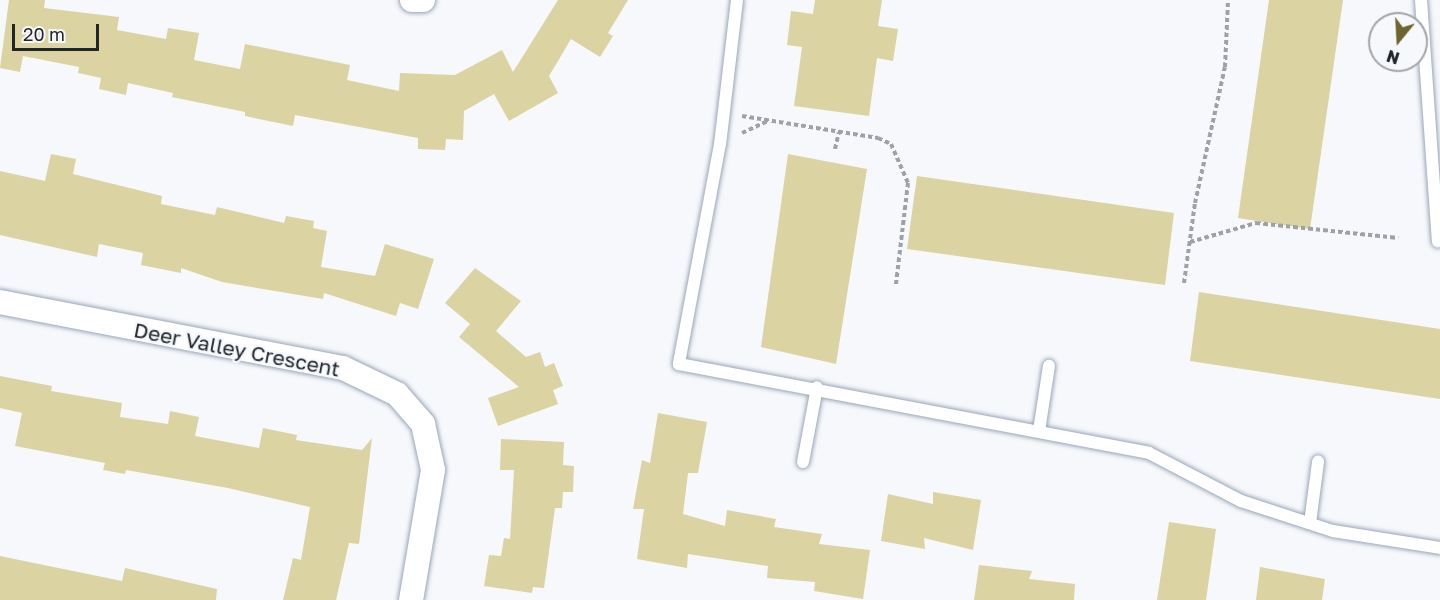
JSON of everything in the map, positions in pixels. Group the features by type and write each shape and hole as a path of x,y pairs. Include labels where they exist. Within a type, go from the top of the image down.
{"street":[{"path":"411,0 423,0"},
{"name":"Deer Valley Crescent","path":"0,302 343,368 397,394 423,424 433,470 411,600"}],"lane":[{"path":"737,0 722,113 679,364 817,387 1149,453 1241,501 1310,524 1440,548"},
{"path":"1421,0 1438,241"},
{"path":"1039,431 1049,366"},
{"path":"802,462 817,387"},
{"path":"1310,524 1318,462"}],"path":[{"path":"1184,284 1190,242 1226,67 1228,0"},
{"path":"722,113 839,132 891,144 902,163 908,183 896,285"},
{"path":"836,149 839,132"},
{"path":"1190,242 1256,223 1398,238"}],"building":[{"path":"9,0 45,0 44,8 119,17 117,30 166,39 168,28 199,33 194,60 240,69 245,44 350,65 347,80 399,91 400,73 455,75 502,50 513,72 558,0 628,0 608,33 613,36 600,57 571,39 549,76 558,93 509,121 494,94 464,111 463,140 446,139 445,150 418,149 418,138 295,115 293,126 245,116 245,112 172,97 173,93 128,83 126,95 99,89 101,78 78,73 79,67 23,56 20,72 0,68"},
{"path":"815,0 882,0 878,26 898,29 893,61 877,58 869,116 794,106 802,47 787,45 791,11 813,14"},
{"path":"1269,0 1343,0 1310,229 1238,218"},
{"path":"51,154 76,159 73,174 162,196 161,204 215,215 217,207 284,223 286,216 314,221 313,228 327,231 321,267 375,276 385,244 434,259 418,309 400,303 396,316 324,293 323,299 222,282 181,268 181,273 141,265 143,253 99,244 97,257 0,235 0,171 45,181"},
{"path":"788,154 867,169 836,364 761,347"},
{"path":"917,176 1174,213 1165,285 907,249"},
{"path":"475,268 521,301 496,331 526,357 540,352 545,367 554,363 563,386 553,390 558,404 498,426 488,398 519,387 459,337 470,324 445,303"},
{"path":"1199,292 1440,329 1440,399 1190,361"},
{"path":"0,376 52,386 51,391 122,403 120,417 168,424 170,411 199,417 195,436 259,448 263,428 297,435 296,440 362,450 372,438 359,544 349,543 336,600 283,600 293,558 301,560 310,507 228,488 126,470 125,474 103,470 105,463 15,446 22,413 0,408"},
{"path":"658,413 707,422 698,473 688,473 683,514 725,526 727,510 776,519 774,527 822,534 819,544 870,550 863,599 814,591 815,582 767,578 768,566 688,554 687,568 637,559 644,509 633,509 642,460 650,463"},
{"path":"501,439 564,442 563,465 574,466 573,492 563,492 562,508 555,508 544,588 533,587 532,593 484,586 489,555 501,556 504,538 510,539 514,470 500,470"},
{"path":"933,492 981,500 973,550 924,538 925,549 881,541 888,494 933,504"},
{"path":"1169,522 1216,529 1206,600 1157,600"},
{"path":"0,556 122,581 125,568 217,589 216,600 0,600"},
{"path":"979,565 1032,571 1029,579 1075,584 1074,600 974,600"},
{"path":"1260,567 1325,579 1322,600 1256,600"}]}
